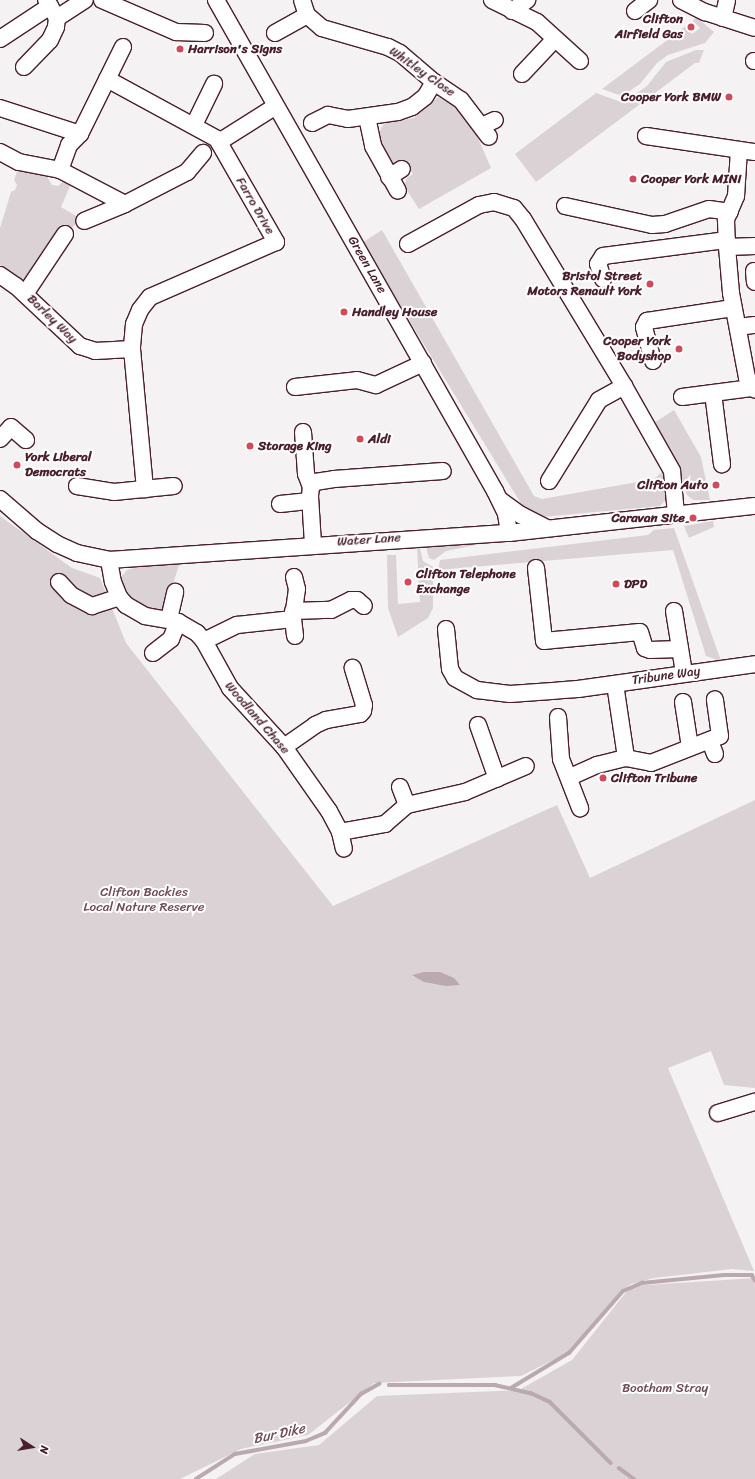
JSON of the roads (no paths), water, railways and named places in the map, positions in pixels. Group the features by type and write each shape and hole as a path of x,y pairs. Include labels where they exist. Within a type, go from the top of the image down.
{"street":[{"path":"0,39 51,8 85,0"},
{"path":"102,0 176,32 205,33"},
{"name":"Green Lane","path":"216,0 499,498 506,514 509,533"},
{"path":"492,0 537,22 580,61"},
{"path":"512,11 527,0"},
{"path":"635,11 649,0"},
{"path":"681,0 723,18 755,28"},
{"path":"723,18 727,0"},
{"name":"Whitley Close","path":"275,32 304,7 322,28 388,47 434,82 461,100 489,128"},
{"path":"24,67 50,40 51,8"},
{"path":"522,74 555,39"},
{"path":"60,170 69,145 80,134 123,47"},
{"name":"Farro Drive","path":"107,79 194,125 219,142 276,242 150,297 140,310 134,324 132,349 145,489"},
{"path":"312,123 328,115 348,119 398,112 412,107 425,97 434,82"},
{"path":"194,125 214,84"},
{"path":"219,142 276,106"},
{"path":"0,108 80,134"},
{"path":"367,117 373,146 396,173 398,191"},
{"path":"646,136 755,152"},
{"path":"682,397 753,389 747,378 733,308 727,243 726,220 736,196 739,150"},
{"path":"0,152 19,162 60,170 125,204"},
{"path":"84,222 125,204 187,172 202,154"},
{"path":"408,244 478,205 494,202 514,208 523,219 624,386 672,471 676,514"},
{"path":"565,206 652,225 665,224 709,208 730,212"},
{"path":"25,294 65,234"},
{"path":"603,279 598,264 603,256 727,243 755,246"},
{"name":"Barley Way","path":"0,275 25,294 80,346 95,351 132,349"},
{"path":"653,361 644,327 647,321 733,308"},
{"path":"738,327 755,325"},
{"path":"295,387 357,380 376,385 422,363"},
{"path":"549,481 599,400 624,386"},
{"path":"713,393 722,464"},
{"path":"0,439 11,427 26,440"},
{"path":"303,432 306,474 310,494 313,544"},
{"path":"280,504 310,494 315,482 334,479 444,471"},
{"path":"77,486 99,492 174,486"},
{"path":"499,498 521,515 549,528"},
{"name":"Water Lane","path":"0,499 37,531 57,544 77,553 109,560 313,544 509,533 755,506"},
{"path":"59,582 71,595 92,606 119,597 109,560"},
{"path":"536,568 544,641 640,632 645,648 650,650 680,649"},
{"path":"294,576 297,596 293,615 295,636"},
{"path":"153,653 171,639 175,592"},
{"name":"Woodland Chase","path":"119,597 134,611 145,616 173,620 197,633 204,641 230,688 284,747 329,811 340,832 344,849"},
{"path":"204,641 237,625 331,610 351,600 357,600 364,606"},
{"path":"674,611 684,674"},
{"name":"Tribune Way","path":"446,629 450,669 459,682 476,690 510,694 578,689 755,664"},
{"path":"284,747 315,725 326,720 360,714 363,711 364,705 353,668"},
{"path":"615,684 626,758"},
{"path":"570,777 626,758 651,763 690,747 712,747 720,736 715,699"},
{"path":"683,702 690,747"},
{"path":"558,717 561,759 570,777 580,808"},
{"path":"478,725 497,779"},
{"path":"340,832 385,824 407,805 465,792 526,766"},
{"path":"400,787 407,805"},
{"path":"718,1113 755,1102"}],"waterway":[{"path":"511,1388 569,1353 623,1291 642,1283 724,1275 752,1275 755,1280"},
{"name":"Bur Dike","path":"196,1479 235,1454 306,1441 325,1433 361,1394 379,1384"},
{"name":"Bur Dike","path":"389,1385 495,1385 531,1393 550,1402 611,1463"},
{"path":"619,1468 634,1479"}],"place":[{"name":"Clifton Airfield Gas","path":"691,27"},
{"name":"Harrison's Signs","path":"180,49"},
{"name":"Cooper York BMW","path":"729,97"},
{"name":"Cooper York MINI","path":"633,179"},
{"name":"Bristol Street Motors Renault York","path":"650,284"},
{"name":"Handley House","path":"344,312"},
{"name":"Cooper York Bodyshop","path":"679,349"},
{"name":"Aldi","path":"360,439"},
{"name":"Storage King","path":"250,446"},
{"name":"York Liberal Democrats","path":"17,465"},
{"name":"Clifton Auto","path":"716,485"},
{"name":"Caravan Site","path":"693,518"},
{"name":"Clifton Telephone Exchange","path":"408,582"},
{"name":"DPD","path":"616,584"},
{"name":"Clifton Tribune","path":"603,778"}],"park label":[{"name":"Clifton Backies Local Nature Reserve","path":"144,900"},
{"name":"Bootham Stray","path":"665,1388"}]}
